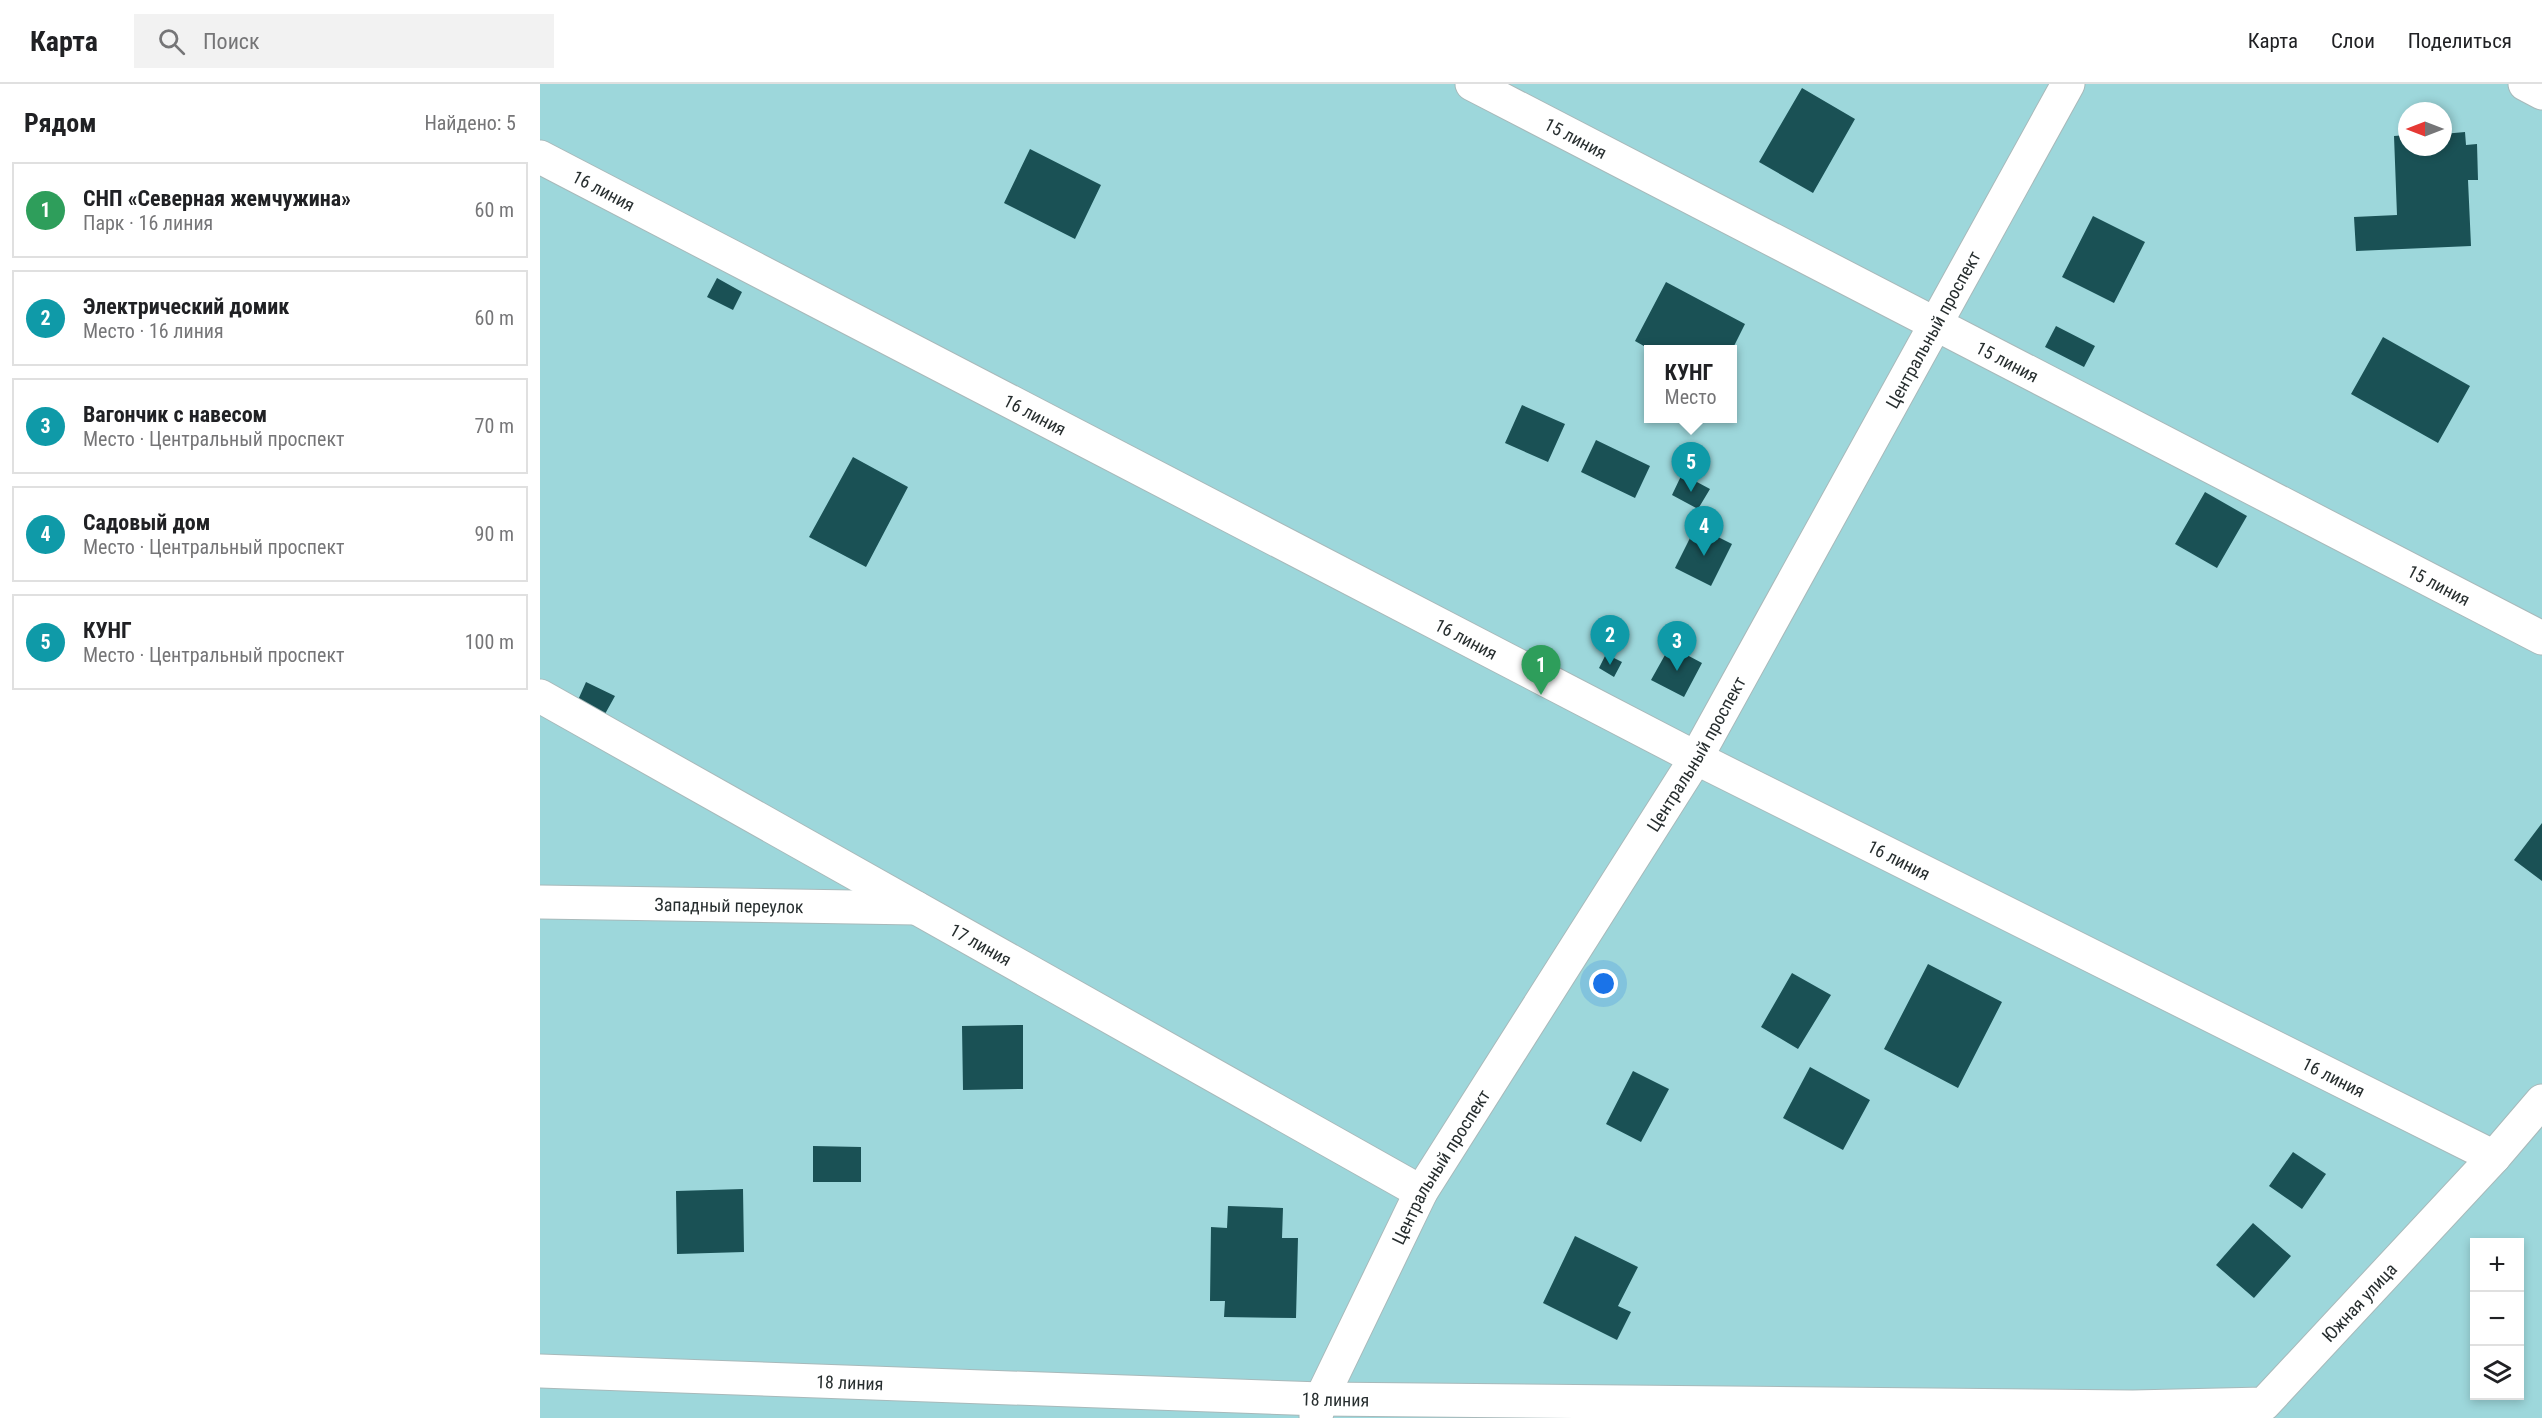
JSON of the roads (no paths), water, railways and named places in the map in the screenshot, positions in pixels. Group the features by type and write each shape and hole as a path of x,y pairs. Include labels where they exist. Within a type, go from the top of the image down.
{"street":[{"name":"15 линия","path":"1472,84 2542,638"},
{"name":"Центральный проспект","path":"1319,1408 1421,1192 1696,758 2068,84"},
{"path":"2525,84 2542,93"},
{"name":"16 линия","path":"540,157 1696,758 2494,1157"},
{"name":"17 линия","path":"540,696 1421,1192"},
{"name":"Западный переулок","path":"540,903 919,908"},
{"name":"Южная улица","path":"2133,1407 2264,1404 2494,1157 2542,1101"},
{"name":"18 линия","path":"540,1371 1319,1408 2133,1407"}],"place":[{"name":"КУНГ","path":"1691,492"},
{"name":"Садовый дом","path":"1704,556"},
{"name":"Электрический домик","path":"1610,665"},
{"name":"Вагончик с навесом","path":"1677,671"},
{"name":"СНП «Северная жемчужина»","path":"1541,695"}]}
